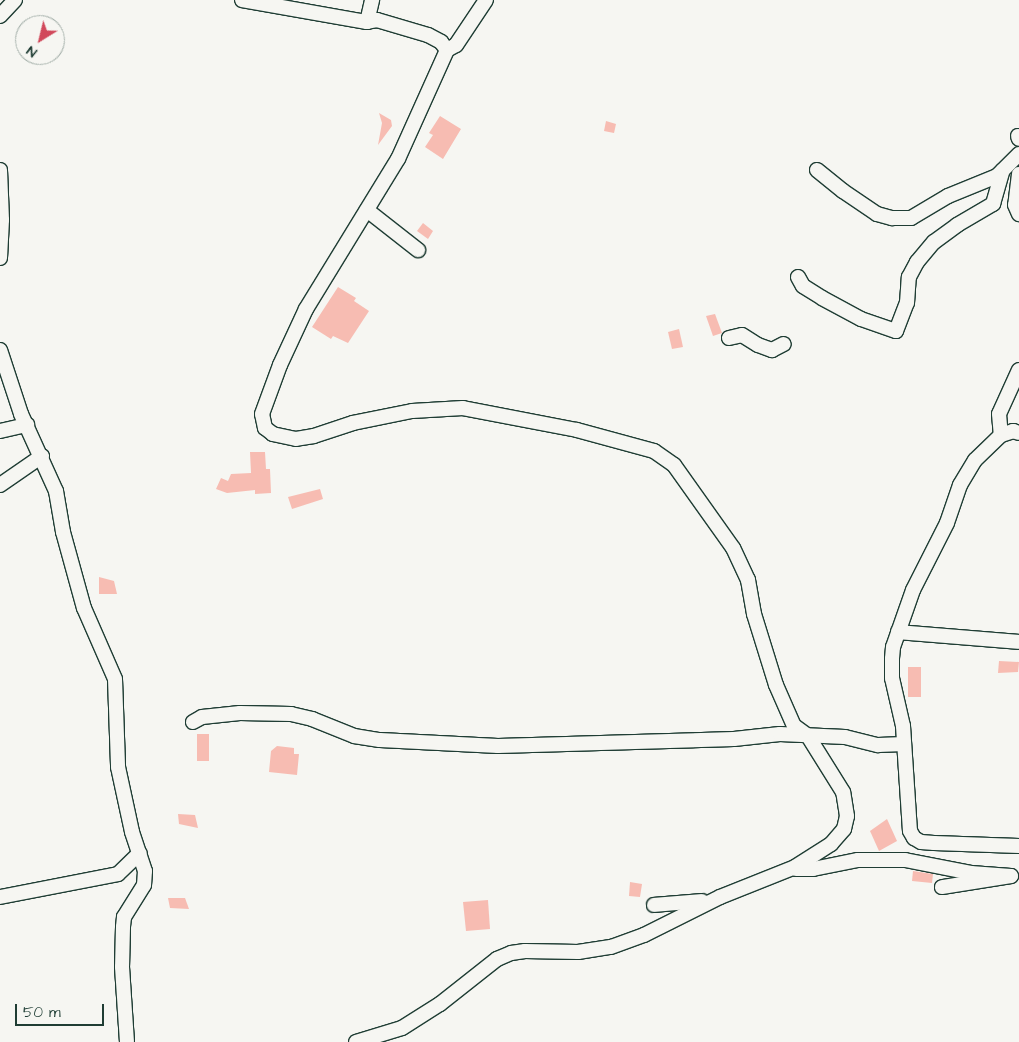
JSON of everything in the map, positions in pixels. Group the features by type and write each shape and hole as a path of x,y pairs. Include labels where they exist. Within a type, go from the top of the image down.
{"street":[{"path":"0,16 15,0"},
{"path":"242,0 367,22 378,20 428,35 441,42 447,50"},
{"path":"367,22 372,0"},
{"path":"356,1042 402,1028 440,1004 497,959 512,953 525,951 578,952 611,947 644,935 720,897 791,868 816,856 831,844 844,829 847,816 843,792 808,736 794,726 776,685 754,614 748,580 733,548 674,466 654,451 577,430 463,408 412,411 353,423 314,436 296,439 273,434 265,428 262,419 264,409 306,309 398,160 447,50 456,45 486,0"},
{"path":"817,170 862,205 877,214 892,218 911,218 948,196 997,176 1019,154"},
{"path":"0,170 2,220 0,258"},
{"path":"798,277 803,286 822,298 861,319 896,331 902,322 907,303 909,277 918,262 934,242 956,225 993,204 1003,170"},
{"path":"1019,174 1015,205 1019,214"},
{"path":"367,210 418,250"},
{"path":"729,338 742,334 758,345 772,350 784,344"},
{"path":"0,350 7,377 56,491 63,532 84,608 115,679 118,767 132,832 140,852 145,880 124,916 122,941 127,1042"},
{"path":"1001,435 999,414 1019,370"},
{"path":"0,431 27,425"},
{"path":"1019,433 1013,431 1001,435 974,460 960,485 947,523 913,590 898,632 893,647 892,678 903,726 910,831 914,838 921,842 934,844 1019,846"},
{"path":"0,485 42,456"},
{"path":"898,632 1019,642"},
{"path":"193,722 202,717 240,713 291,714 312,719 354,736 380,740 498,746 734,739 762,734 845,737 878,745 904,744"},
{"path":"0,897 118,874 140,852"},
{"path":"791,868 813,869 858,860 905,860 971,873 1012,876 957,883 942,887"},
{"path":"654,905 687,903 720,897"}],"building":[{"path":"379,113 391,120 392,126 378,145 382,123"},
{"path":"440,116 461,129 443,159 425,147 433,135 429,133"},
{"path":"606,121 616,124 614,133 604,131"},
{"path":"423,223 433,231 428,239 417,231"},
{"path":"338,287 356,298 354,301 369,311 348,343 333,336 331,339 312,327"},
{"path":"715,314 722,333 713,336 706,316"},
{"path":"679,329 683,347 672,349 668,332"},
{"path":"250,452 265,452 266,469 270,469 271,493 255,494 255,490 227,493 216,489 221,478 228,481 231,474 251,473"},
{"path":"320,489 323,499 292,509 288,497"},
{"path":"99,577 114,581 117,594 99,594"},
{"path":"999,661 1019,662 1018,672 998,673"},
{"path":"908,667 921,667 921,697 908,697"},
{"path":"197,734 209,734 209,761 197,761"},
{"path":"277,746 294,748 294,754 299,754 297,775 269,772 271,751"},
{"path":"178,814 195,815 198,828 179,824"},
{"path":"887,819 897,841 879,851 870,831"},
{"path":"913,871 933,874 932,883 912,881"},
{"path":"630,882 642,884 640,897 629,896"},
{"path":"168,898 185,898 189,909 170,908"},
{"path":"488,900 490,929 466,931 463,902"}]}
